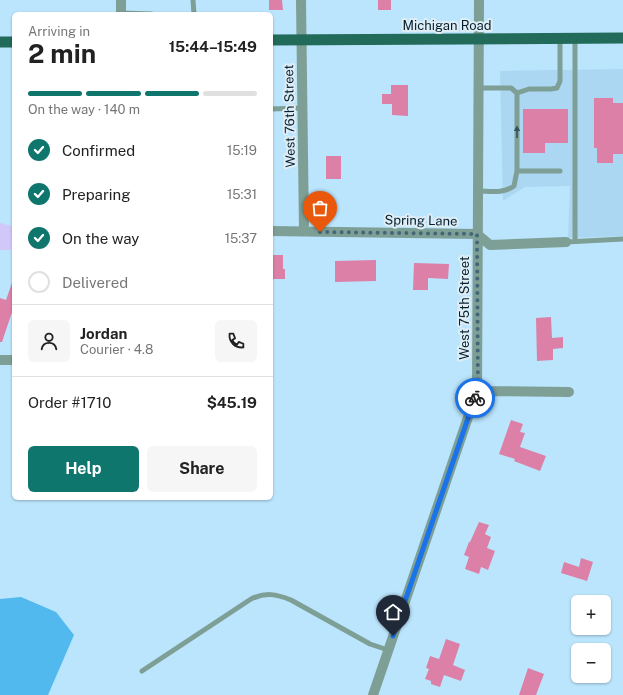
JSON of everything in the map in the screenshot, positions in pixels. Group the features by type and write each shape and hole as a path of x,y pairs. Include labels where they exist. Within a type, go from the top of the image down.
{"main road":[{"name":"Michigan Road","path":"273,40 623,38"},
{"path":"0,42 12,42"}],"street":[{"path":"121,0 121,12"},
{"name":"West 76th Street","path":"301,0 304,231"},
{"name":"West 75th Street","path":"372,695 478,391 477,234 480,39 479,0"},
{"name":"Spring Lane","path":"273,231 477,234"},
{"path":"477,234 490,245 570,241"},
{"path":"0,360 12,360"},
{"path":"478,391 569,392"}],"lane":[{"path":"193,0 194,12"},
{"path":"517,93 529,89 557,88 560,81 560,38"},
{"path":"575,38 570,241 623,239"},
{"path":"479,88 511,88 517,93"},
{"path":"478,191 500,192 514,186 517,171 517,93"},
{"path":"273,109 302,108"},
{"path":"517,171 560,171"},
{"path":"142,671 251,599 260,595 269,594 291,600 370,644 388,650"}],"shaded area":[{"path":"623,69 623,236 568,238 570,186 525,187 503,201 500,71"},
{"path":"0,223 12,226 11,250 0,250"}],"water":[{"path":"21,597 56,612 74,635 48,695 0,695 0,599"}],"building":[{"path":"269,0 282,0 283,10 269,10"},
{"path":"378,0 391,0 391,10 378,10"},
{"path":"391,85 408,85 408,116 392,115 392,104 382,104 382,94 391,94"},
{"path":"594,98 613,98 613,103 623,103 623,154 613,154 613,163 597,163 597,148 594,148"},
{"path":"523,109 568,109 568,143 545,143 545,153 523,153"},
{"path":"326,156 341,156 341,179 326,179"},
{"path":"273,255 283,255 285,279 273,279"},
{"path":"376,260 376,281 335,282 335,261"},
{"path":"414,263 449,264 448,279 428,278 428,290 413,290"},
{"path":"12,283 12,312 2,342 0,342 0,298 6,300"},
{"path":"551,317 552,338 563,337 563,348 553,349 553,360 537,361 536,318"},
{"path":"511,420 523,424 520,432 525,433 520,447 546,456 540,471 514,461 515,459 499,454"},
{"path":"479,522 489,525 485,534 491,537 487,548 495,551 488,570 481,567 479,574 465,569 469,557 464,555"},
{"path":"581,558 593,562 587,581 561,573 564,562 579,567"},
{"path":"446,639 460,644 453,665 465,670 461,681 444,675 440,687 431,684 431,681 425,679 429,669 426,668 430,656 439,659"},
{"path":"528,668 544,674 536,695 519,695"}],"way so far":[{"path":"320,232 477,234 478,391 475,398"}],"route":[{"path":"393,636 475,398"}]}
